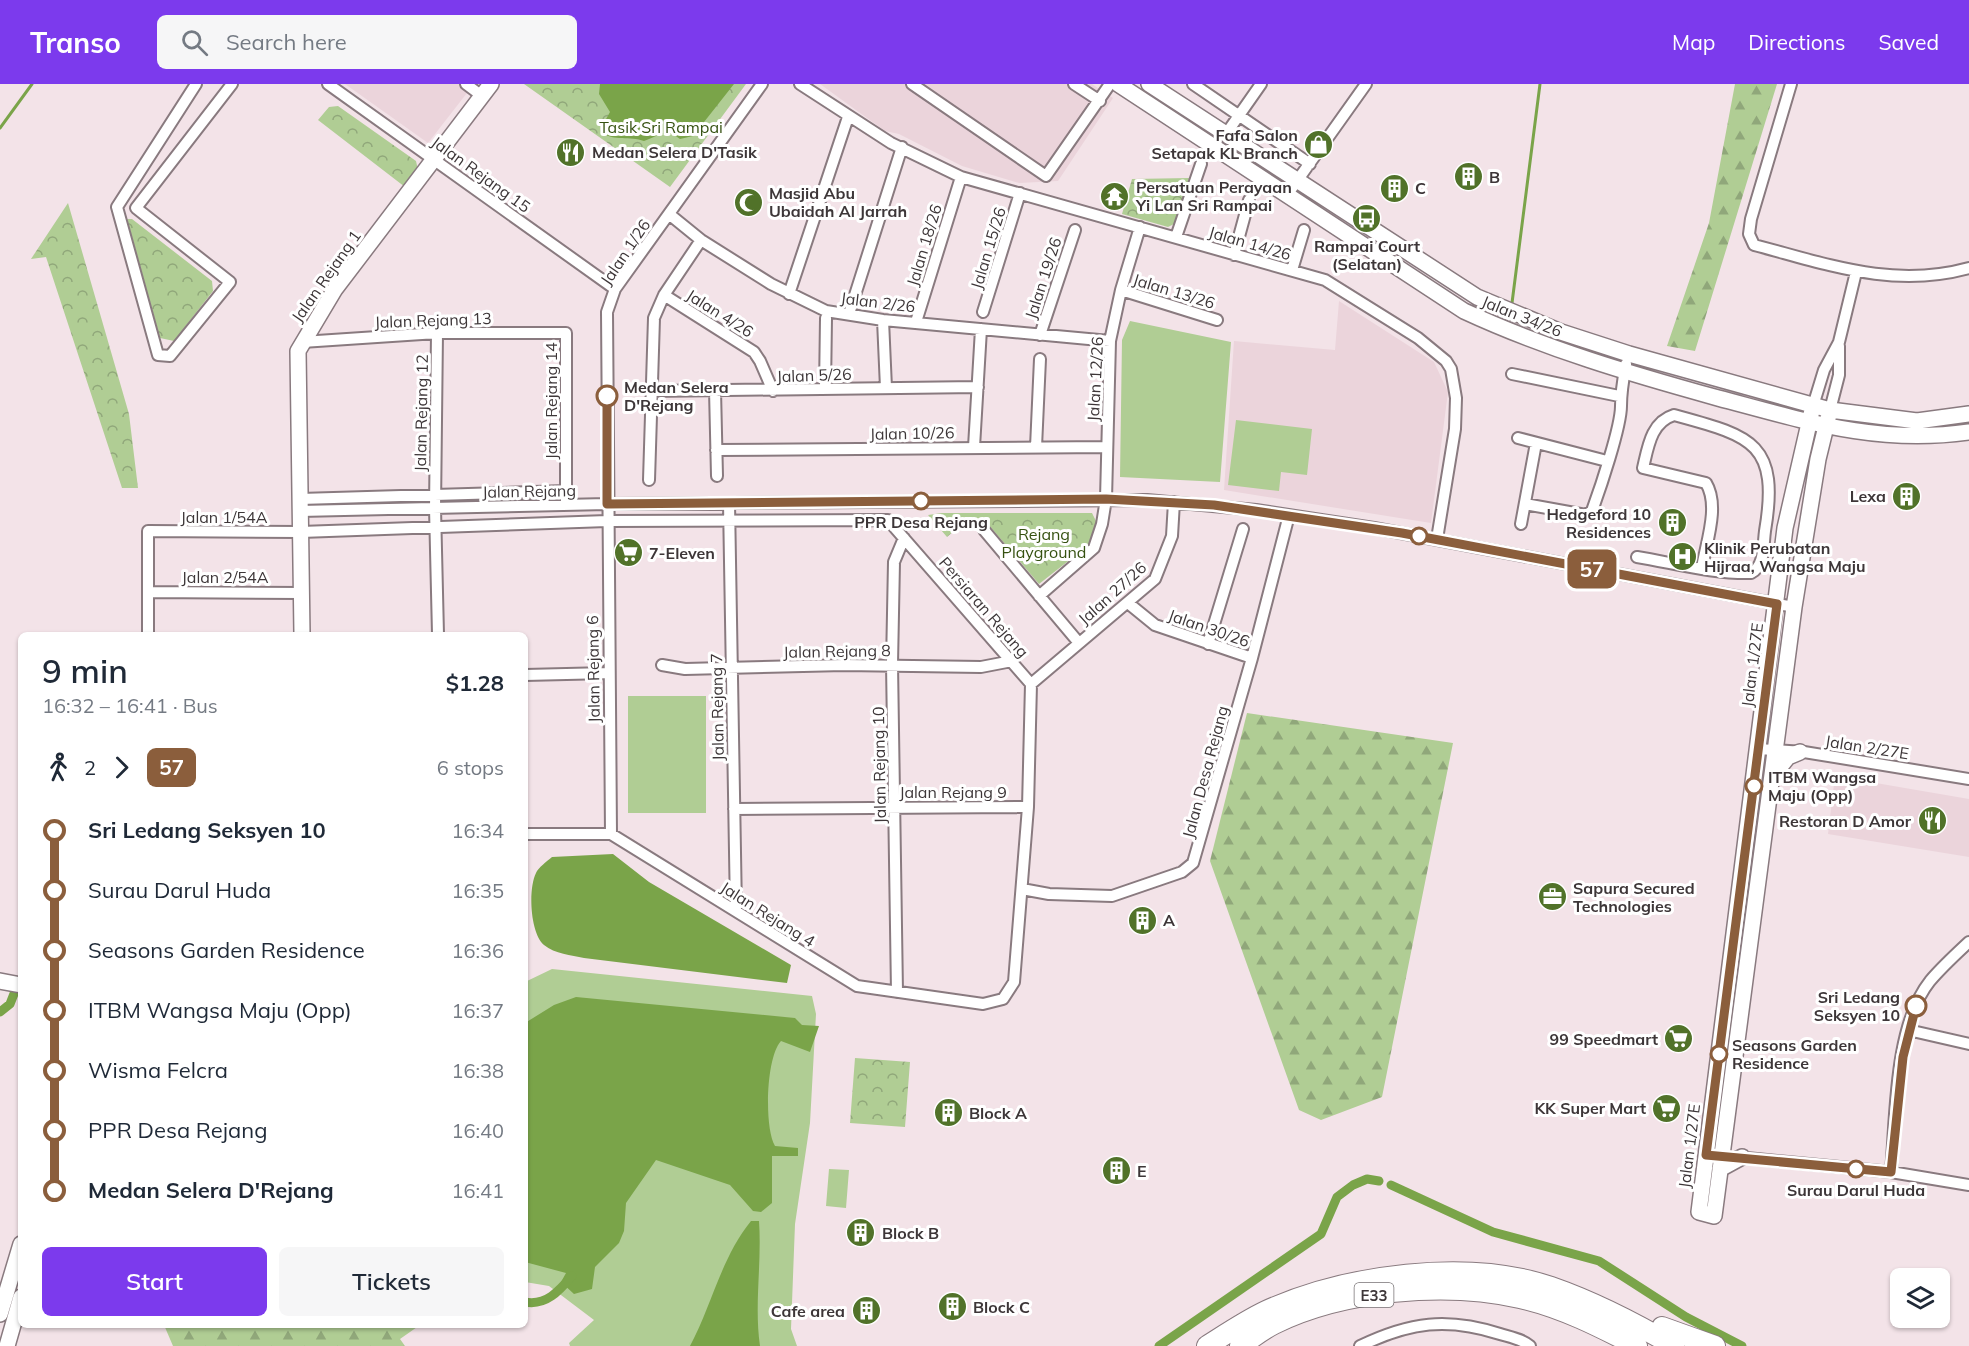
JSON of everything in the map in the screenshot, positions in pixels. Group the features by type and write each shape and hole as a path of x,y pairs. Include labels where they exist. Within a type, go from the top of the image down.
{"highway":[{"name":"E33","path":"1207,1346 1264,1312 1305,1295 1355,1281 1401,1275 1448,1273 1524,1290 1637,1346"},
{"name":"E33","path":"1240,1346 1274,1324 1321,1308 1368,1296 1438,1290 1524,1290 1550,1287 1631,1322 1674,1346"},
{"path":"1550,1287 1601,1300 1666,1330 1715,1346"}],"street":[{"path":"117,207 136,208 230,282 170,356 158,355 117,207 196,84"},
{"path":"136,208 232,84"},
{"name":"Jalan Rejang 15","path":"328,84 615,289"},
{"path":"466,84 487,90"},
{"name":"Jalan 1/26","path":"607,504 607,312 615,289 762,84"},
{"name":"Jalan 14/26","path":"801,84 848,117 961,177 1325,280 1418,338 1446,361 1451,369 1456,398 1455,429 1437,539"},
{"path":"912,84 1046,176 1110,84"},
{"path":"1074,84 1100,100"},
{"name":"Jalan 34/26","path":"1118,84 1464,311 1522,338 1624,372 1851,432 1916,436 1969,432"},
{"name":"Jalan 34/26","path":"1149,84 1477,297 1560,332 1629,354 1830,410 1917,421 1969,414"},
{"path":"1192,84 1310,164"},
{"path":"1226,134 1261,84"},
{"path":"1287,195 1366,84"},
{"path":"1791,84 1749,234 1754,245 1856,272 1891,278 1923,276 1969,268"},
{"name":"Jalan Rejang 1","path":"302,632 298,351 335,289 487,90"},
{"path":"789,294 848,117"},
{"path":"849,314 902,147"},
{"path":"1176,237 1201,164"},
{"name":"Jalan 18/26","path":"916,322 961,177"},
{"name":"Jalan 15/26","path":"983,312 1020,193"},
{"path":"1233,255 1248,200"},
{"name":"Jalan 2/26","path":"669,214 701,240 789,294 826,311 883,320 1110,341"},
{"name":"Jalan 12/26","path":"1039,596 1094,548 1102,524 1106,499 1110,341 1121,290 1140,227"},
{"name":"Jalan 19/26","path":"1040,335 1075,230"},
{"path":"1292,270 1304,230"},
{"path":"649,480 654,318 664,295 701,240"},
{"path":"1830,410 1839,375 1839,342 1856,272"},
{"name":"Jalan 13/26","path":"1121,290 1217,320"},
{"name":"Jalan 4/26","path":"664,295 753,352 760,361 773,391"},
{"path":"825,389 826,318"},
{"path":"883,320 886,388"},
{"path":"974,447 981,329"},
{"name":"Jalan Rejang 13","path":"302,342 437,333 566,333"},
{"name":"Jalan Rejang 12","path":"437,333 435,527 438,632"},
{"name":"Jalan Rejang 14","path":"566,333 566,505"},
{"path":"1800,456 1824,370 1839,342"},
{"path":"1525,504 1586,515 1592,511 1621,406 1619,396 1629,354"},
{"path":"1036,447 1040,359"},
{"path":"1512,374 1619,396"},
{"name":"Jalan 5/26","path":"650,391 978,387"},
{"path":"715,390 717,476"},
{"name":"Jalan 1/27E","path":"1718,1155 1794,607 1818,459 1830,410"},
{"path":"1776,413 1798,427 1800,456"},
{"path":"1637,557 1702,568 1739,573 1756,570 1760,564 1771,497 1769,475 1761,454 1737,433 1674,415 1664,418 1654,430 1643,468 1706,483 1712,493 1711,519 1702,568"},
{"path":"1818,459 1834,441 1851,432"},
{"path":"1518,438 1607,460"},
{"path":"1521,524 1536,443"},
{"name":"Jalan 10/26","path":"716,450 1107,447"},
{"name":"Jalan 1/27E","path":"1718,1155 1759,749 1785,528 1800,456"},
{"path":"300,505 435,495 566,491"},
{"name":"Jalan Rejang","path":"300,505 435,508 1106,499 1174,502 1289,515 1437,539 1794,607"},
{"name":"Jalan 27/26","path":"1031,684 1155,579 1172,536 1174,502"},
{"name":"Jalan Rejang 7","path":"729,503 736,910"},
{"name":"Jalan Rejang 6","path":"607,504 611,834"},
{"name":"Jalan Desa Rejang","path":"1022,889 1049,894 1112,896 1182,872 1193,863 1252,658 1289,515"},
{"name":"Persiaran Rejang","path":"435,527 607,521 888,520 1031,684"},
{"path":"1767,524 1785,528"},
{"name":"Jalan 1/54A","path":"148,592 148,531 301,532 435,527"},
{"path":"1208,644 1243,529"},
{"path":"984,530 1079,643"},
{"name":"Jalan Rejang 10","path":"897,976 892,664 894,561 904,538"},
{"path":"148,592 148,632"},
{"name":"Jalan 2/54A","path":"148,592 302,593"},
{"name":"Jalan 30/26","path":"1128,603 1155,625 1252,658"},
{"name":"Jalan Rejang 8","path":"662,665 685,669 892,664 981,667 1012,662"},
{"path":"528,675 608,673"},
{"path":"1022,889 1028,807 1031,684"},
{"path":"1778,725 1787,742 1802,752"},
{"name":"Jalan 2/27E","path":"1759,749 1802,752 1969,779"},
{"path":"1771,777 1788,757 1802,752"},
{"name":"Jalan Rejang 9","path":"734,808 1028,807"},
{"path":"528,834 611,834"},
{"name":"Jalan Rejang 4","path":"611,834 850,983 900,993 983,1004 1003,999 1014,982 1022,889"},
{"path":"1891,1172 1903,1057 1915,1009 1929,982 1969,942"},
{"path":"880,990 897,976 900,993"},
{"path":"1908,1030 1969,1044"},
{"path":"1718,1155 1891,1172 1969,1185"},
{"path":"1718,1155 1742,1157"},
{"path":"0,1314 18,1254"},
{"path":"7,1346 18,1308"},
{"path":"1360,1346 1381,1336 1430,1322 1478,1327 1530,1346"}],"shaded area":[{"path":"345,84 474,84 428,143"},
{"path":"600,84 734,84 693,136 680,139 667,133 644,141 612,137 602,133 601,128 610,112 599,94"},
{"path":"820,84 1092,84 1113,98 1058,181 1019,183 962,166 899,134 885,131"},
{"path":"1339,301 1434,362 1448,392 1431,523 1224,490 1234,341 1335,350"},
{"path":"1835,776 1969,799 1969,857 1828,834"},
{"path":"613,854 649,882 791,965 787,983 584,958 548,948 539,939 533,921 531,900 533,880 537,871 552,857"},
{"path":"576,997 795,1018 802,1025 819,1026 810,1052 781,1041 772,1061 768,1092 771,1137 775,1146 798,1148 798,1156 772,1156 772,1203 761,1212 753,1211 730,1185 656,1160 626,1203 624,1231 619,1243 595,1267 592,1289 574,1294 561,1282 566,1273 528,1263 528,1021 554,1005"},
{"path":"751,1221 759,1221 758,1331 760,1346 690,1346 724,1266"}],"green space":[{"name":"Tasik Sri Rampai","path":"524,84 746,84 670,187"},
{"path":"1735,84 1777,84 1695,351 1667,346 1709,223"},
{"path":"338,106 416,161 418,170 405,187 318,120 329,107"},
{"path":"1189,178 1176,223 1168,227 1122,214 1132,179"},
{"path":"68,203 129,414 138,488 122,488 46,257 31,259"},
{"path":"127,219 132,219 212,281 213,291 174,341 160,338"},
{"path":"1130,321 1231,342 1220,482 1120,477 1122,340"},
{"path":"1236,420 1312,429 1307,475 1281,472 1279,491 1228,485"},
{"name":"Rejang Playground","path":"942,513 1092,513 1097,523 1090,544 1039,584 987,523 977,525 970,517 947,537 928,515"},
{"path":"628,696 706,696 706,813 628,813"},
{"path":"1247,713 1453,743 1382,1097 1321,1120 1299,1110 1210,861"},
{"path":"552,969 812,996 816,1014 810,1123 795,1224 791,1329 797,1346 570,1346 569,1343 594,1320 549,1286 528,1282 528,981"},
{"path":"855,1058 910,1062 905,1127 850,1123"},
{"path":"829,1169 849,1170 846,1208 826,1206"},
{"path":"165,1328 416,1328 400,1339 405,1346 173,1346"}],"waterway":[{"path":"0,128 32,84"},
{"path":"1512,303 1540,84"},
{"path":"0,1012 10,1004 18,984"},
{"path":"1159,1346 1321,1234 1337,1197 1353,1185 1367,1179 1379,1181"},
{"path":"1391,1185 1493,1232 1599,1261 1686,1317 1742,1346"},
{"path":"528,1302 539,1302 552,1296 572,1276"}],"bus line":[{"name":"57","path":"607,396 607,504 1106,499 1214,505 1402,533 1777,604 1706,1155 1891,1172 1903,1057 1908,1030 1916,1006"}],"place":[{"name":"Fafa Salon Setapak KL Branch","path":"1319,144"},
{"name":"Medan Selera D'Tasik","path":"571,152"},
{"name":"B","path":"1468,177"},
{"name":"C","path":"1394,188"},
{"name":"Persatuan Perayaan Yi Lan Sri Rampai","path":"1115,196"},
{"name":"Masjid Abu Ubaidah Al Jarrah","path":"748,202"},
{"name":"Rampai Court (Selatan)","path":"1367,218"},
{"name":"Medan Selera D'Rejang","path":"607,396"},
{"name":"Lexa","path":"1907,496"},
{"name":"PPR Desa Rejang","path":"921,501"},
{"name":"Hedgeford 10 Residences","path":"1672,523"},
{"name":"7-Eleven","path":"628,553"},
{"name":"Klinik Perubatan Hijraa, Wangsa Maju","path":"1683,557"},
{"name":"ITBM Wangsa Maju (Opp)","path":"1754,786"},
{"name":"Restoran D Amor","path":"1932,821"},
{"name":"Sapura Secured Technologies","path":"1552,897"},
{"name":"A","path":"1142,920"},
{"name":"Sri Ledang Seksyen 10","path":"1916,1006"},
{"name":"99 Speedmart","path":"1679,1039"},
{"name":"Seasons Garden Residence","path":"1719,1054"},
{"name":"KK Super Mart","path":"1667,1108"},
{"name":"Block A","path":"948,1113"},
{"name":"Surau Darul Huda","path":"1856,1169"},
{"name":"E","path":"1116,1171"},
{"name":"Block B","path":"861,1233"},
{"name":"Block C","path":"952,1307"},
{"name":"Cafe area","path":"866,1311"}]}
